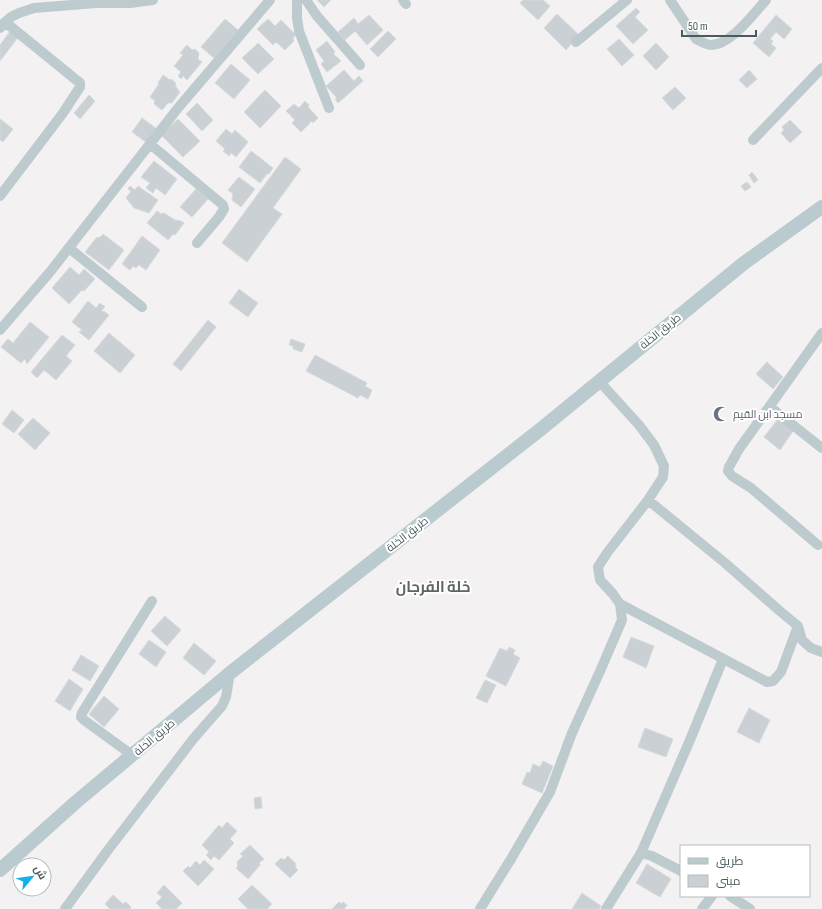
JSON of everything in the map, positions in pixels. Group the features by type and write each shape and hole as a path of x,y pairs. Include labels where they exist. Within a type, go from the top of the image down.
{"street":[{"path":"0,196 63,113 80,87 80,83 2,25 11,17 34,8 73,2 130,3 153,0"},
{"path":"0,330 50,272 178,108 270,0"},
{"path":"297,0 299,31 329,108"},
{"path":"306,0 317,16 360,65"},
{"path":"576,42 627,0"},
{"path":"670,0 696,38 710,45 724,41 738,32 766,0"},
{"path":"753,140 822,68"},
{"path":"150,144 223,205 224,210 219,218 198,243"},
{"name":"طريق الخلة","path":"0,870 76,802 230,673 541,429 744,263 822,207"},
{"path":"69,248 142,307"},
{"path":"818,545 751,488 732,476 728,471 739,449 822,333"},
{"path":"599,381 639,425 654,445 664,466 663,477 648,500 598,567 600,580 620,604 767,682 773,681 781,672 798,626"},
{"path":"770,407 822,448"},
{"path":"648,500 725,563 798,626 802,640 811,648 822,652"},
{"path":"132,755 84,720 82,713 152,601"},
{"path":"480,909 550,792 572,733 622,620 620,604"},
{"path":"606,909 641,853 723,659"},
{"path":"65,909 108,850 194,738 222,706 226,697 230,673"},
{"path":"641,853 652,856 680,870"},
{"path":"702,909 711,897"},
{"path":"732,897 750,909"}],"building":[{"path":"317,0 331,0 324,7"},
{"path":"523,0 543,0 550,6 538,20 520,3"},
{"path":"636,8 640,12 635,17 648,30 633,44 616,26"},
{"path":"557,14 579,35 566,50 544,28"},
{"path":"369,15 383,30 367,45 355,31 345,40 338,32 354,18 358,24"},
{"path":"776,15 792,29 784,39 776,32 770,39 773,41 771,44 776,48 769,57 753,43"},
{"path":"225,19 238,30 214,58 201,47"},
{"path":"268,19 275,26 281,20 296,35 293,38 294,41 285,50 276,42 273,45 257,29"},
{"path":"11,30 19,36 0,61 0,45"},
{"path":"388,31 396,39 378,57 370,49"},
{"path":"619,39 634,55 622,66 607,49"},
{"path":"327,41 335,52 333,53 341,61 327,72 321,64 324,61 316,50"},
{"path":"258,43 274,59 258,74 242,58"},
{"path":"656,43 669,57 656,70 643,56"},
{"path":"187,45 192,50 195,49 199,53 198,59 202,62 187,80 183,76 181,79 178,76 181,72 174,66 183,55 180,53"},
{"path":"231,64 250,80 234,99 215,83"},
{"path":"344,70 354,81 359,76 363,81 338,103 335,99 337,98 326,86"},
{"path":"749,70 757,79 747,88 739,80"},
{"path":"163,75 175,82 176,87 180,92 172,103 168,103 162,110 154,104 155,101 150,97"},
{"path":"675,87 686,98 673,110 662,98"},
{"path":"265,90 281,106 260,128 244,112"},
{"path":"89,95 95,101 80,119 74,113"},
{"path":"305,101 309,105 308,107 318,118 313,123 312,121 301,132 292,123 295,120 286,111 294,104 299,108"},
{"path":"197,103 213,120 202,131 186,114"},
{"path":"142,118 157,129 147,143 132,132"},
{"path":"0,119 13,129 3,142 0,140"},
{"path":"178,119 200,141 183,157 161,135"},
{"path":"790,120 802,132 790,143 781,133 784,130 782,127"},
{"path":"226,129 232,134 235,130 248,142 236,157 231,153 229,156 223,151 225,149 216,141"},
{"path":"251,151 273,168 260,183 239,167"},
{"path":"285,157 301,169 273,208 282,214 247,262 222,243"},
{"path":"154,161 177,179 165,195 156,188 153,193 146,188 150,183 141,177"},
{"path":"752,172 758,180 754,183 749,175"},
{"path":"239,177 255,189 241,207 232,200 233,194 228,190"},
{"path":"747,182 751,187 745,191 741,186"},
{"path":"130,186 135,190 138,186 158,200 149,213 134,208 126,198 131,191 128,189"},
{"path":"196,189 208,199 192,217 180,207"},
{"path":"157,211 184,223 175,235 173,234 168,240 147,223"},
{"path":"103,234 124,250 109,270 85,252 97,237 99,238"},
{"path":"142,236 160,250 146,270 139,265 136,268 133,266 130,270 122,264"},
{"path":"70,267 79,275 84,269 95,279 69,304 52,288"},
{"path":"239,289 258,303 248,317 229,303"},
{"path":"88,301 96,308 100,303 105,307 101,311 109,315 89,340 79,332 82,330 72,322"},
{"path":"208,320 216,327 181,371 173,364"},
{"path":"30,322 49,337 27,364 25,359 21,363 1,347 8,339 13,343"},
{"path":"109,333 135,355 120,373 94,351"},
{"path":"62,335 75,345 66,356 72,361 56,380 44,370 37,378 31,372"},
{"path":"291,339 305,344 302,352 293,349 293,346 289,345"},
{"path":"315,355 367,383 365,386 372,390 368,399 360,395 358,398 306,371"},
{"path":"767,362 783,377 773,389 756,374"},
{"path":"12,410 24,420 14,433 2,424"},
{"path":"33,418 50,433 35,450 18,434"},
{"path":"778,419 793,431 780,450 764,437"},
{"path":"165,616 181,630 167,646 151,631"},
{"path":"631,637 654,646 646,668 623,657"},
{"path":"149,640 166,652 156,667 139,654"},
{"path":"194,643 216,661 204,675 183,658"},
{"path":"509,647 515,650 513,654 520,658 506,686 486,676 500,648 507,651"},
{"path":"81,655 99,666 90,681 72,670"},
{"path":"69,679 83,689 70,711 55,701"},
{"path":"485,680 496,685 487,703 476,698"},
{"path":"104,696 119,709 104,727 89,714"},
{"path":"749,708 770,720 759,743 737,732"},
{"path":"645,728 673,739 666,757 638,747"},
{"path":"543,761 553,766 542,793 522,784 527,772 530,773 533,764 540,767"},
{"path":"261,797 262,808 255,809 254,798"},
{"path":"227,822 237,831 230,839 234,843 219,860 214,856 211,860 206,855 209,852 202,845 219,825 222,828"},
{"path":"250,845 264,859 259,863 260,865 248,879 236,868 238,866 237,862 243,856 240,854"},
{"path":"288,856 296,864 295,867 298,870 290,878 275,864 281,858 284,860"},
{"path":"204,860 214,869 198,886 183,871 188,866 190,868 196,861 200,865"},
{"path":"647,864 671,879 660,897 636,883"},
{"path":"164,885 182,903 176,909 162,909 156,903 162,897 157,893"},
{"path":"252,885 272,904 267,909 248,909 238,899"},
{"path":"582,893 601,906 599,909 572,909"},
{"path":"113,895 123,904 126,902 131,907 130,909 110,909 105,904"},
{"path":"339,902 341,904 343,902 347,905 344,909 332,909"}],"place":[{"name":"مسجد ابن القيم","path":"721,414"}],"district":[{"name":"خلة الفرجان","path":"433,587"}]}
